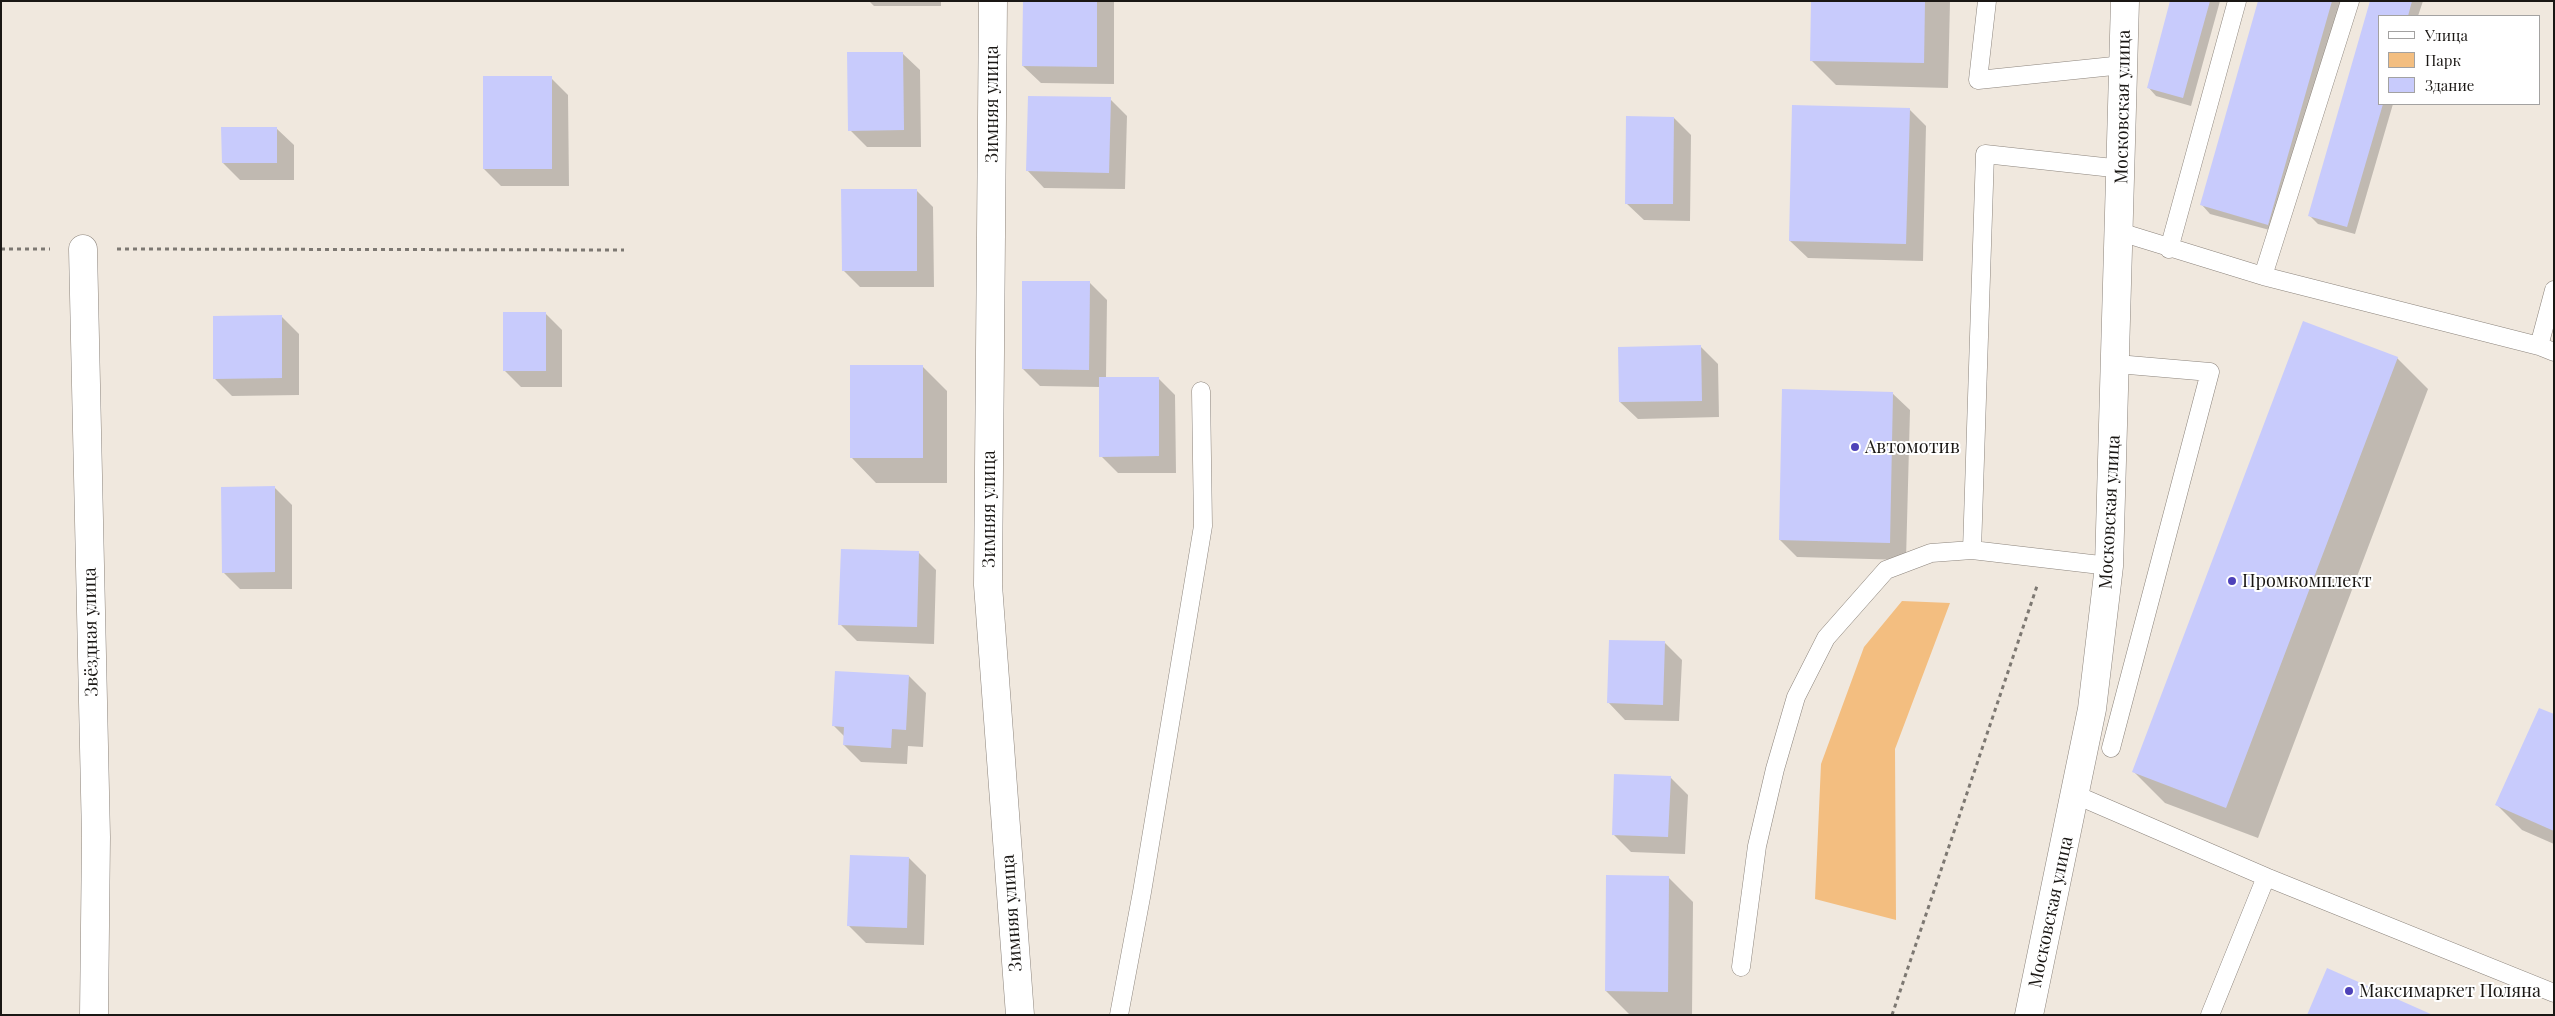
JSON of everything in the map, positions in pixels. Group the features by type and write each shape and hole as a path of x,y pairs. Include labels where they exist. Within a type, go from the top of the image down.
{"street":[{"name":"Зимняя улица","path":"993,1 988,585 1020,1015"},
{"name":"Московская улица","path":"2029,1015 2076,795 2092,709 2109,566 2117,364 2125,1"},
{"name":"Звёздная улица","path":"83,249 96,837 94,1015"}],"lane":[{"path":"1987,1 1978,80 2123,65"},
{"path":"2169,249 2237,1"},
{"path":"2263,276 2350,1"},
{"path":"1972,550 1985,154 2122,169"},
{"path":"2120,232 2169,249 2263,276 2546,349 2554,290"},
{"path":"2111,748 2210,372 2117,364"},
{"path":"1119,1015 1142,892 1202,526 1201,391"},
{"path":"1741,967 1758,846 1775,769 1796,696 1826,638 1886,570 1931,553 1972,550 2109,566"},
{"path":"2076,795 2266,877 2554,993"},
{"path":"2210,1015 2266,877"}],"path":[{"path":"1,249 624,250"},
{"path":"1892,1015 2037,584"}],"green space":[{"path":"1902,601 1950,603 1895,749 1896,920 1815,899 1821,764 1864,647"}],"building":[{"path":"1023,1 1097,1 1097,67 1022,66"},
{"path":"1811,1 1925,1 1924,63 1810,61"},
{"path":"2170,1 2210,1 2183,98 2147,88"},
{"path":"2258,1 2332,1 2268,225 2200,205"},
{"path":"2370,1 2412,1 2408,15 2378,15 2378,105 2383,105 2347,227 2308,216"},
{"path":"847,52 903,52 904,130 848,131"},
{"path":"483,76 552,76 552,169 483,169"},
{"path":"1028,96 1111,97 1109,173 1026,171"},
{"path":"1792,105 1910,108 1906,244 1789,241"},
{"path":"1626,116 1674,117 1673,204 1625,204"},
{"path":"221,127 277,127 277,163 222,163"},
{"path":"841,189 917,189 917,271 842,271"},
{"path":"1022,281 1090,281 1089,370 1022,369"},
{"path":"503,312 546,312 546,371 503,371"},
{"path":"282,315 282,378 213,379 213,316"},
{"path":"2303,321 2398,357 2226,808 2132,772"},
{"path":"1701,345 1702,401 1619,402 1618,347"},
{"path":"850,365 923,365 923,458 850,458"},
{"path":"1099,377 1159,377 1159,456 1099,457"},
{"path":"1782,389 1893,392 1890,543 1779,540"},
{"path":"275,486 275,572 222,573 221,487"},
{"path":"841,549 919,551 917,627 838,625"},
{"path":"1609,640 1665,641 1663,705 1607,703"},
{"path":"835,671 909,675 906,730 892,729 891,748 843,745 844,727 832,726"},
{"path":"2539,708 2554,714 2554,831 2495,805"},
{"path":"1614,774 1671,776 1668,837 1612,835"},
{"path":"850,855 909,857 907,928 847,926"},
{"path":"1606,875 1669,876 1668,992 1605,991"},
{"name":"Максимаркет Поляна","path":"2327,968 2433,1015 2307,1015"}],"place":[{"name":"Автомотив","path":"1855,447"},
{"name":"Промкомплект","path":"2232,581"},
{"name":"Максимаркет Поляна","path":"2349,991"}]}
